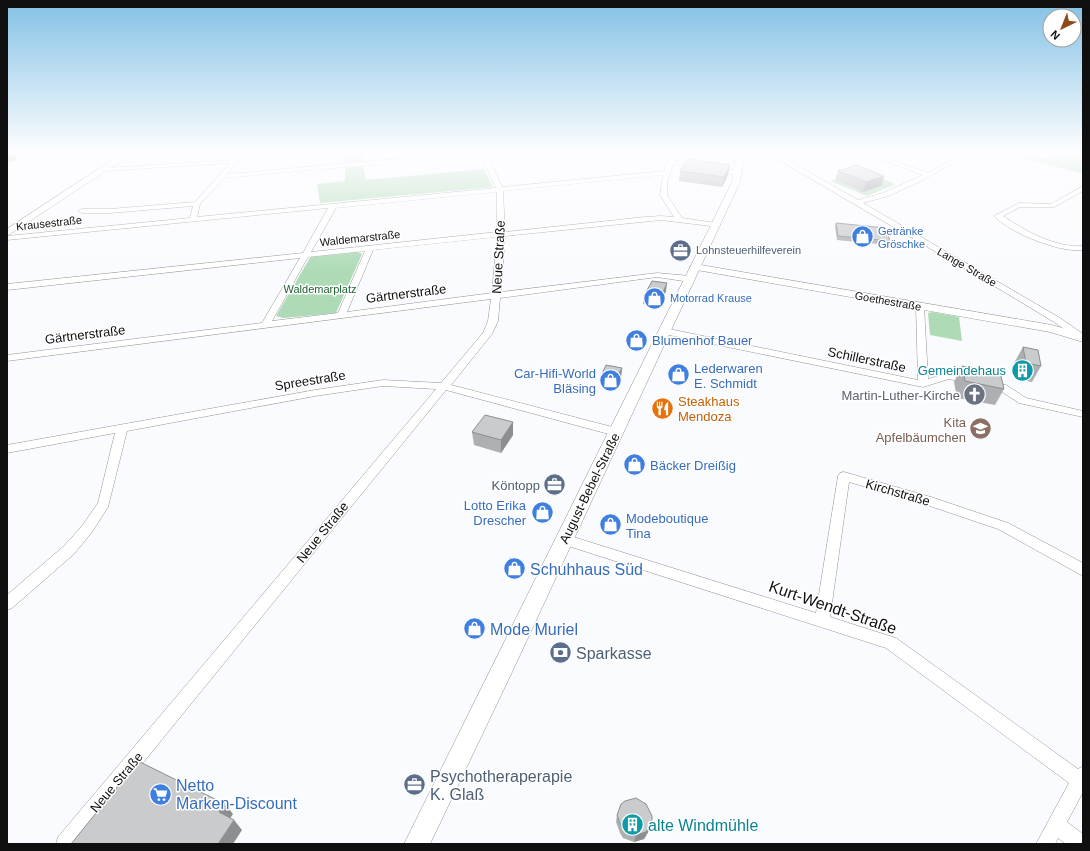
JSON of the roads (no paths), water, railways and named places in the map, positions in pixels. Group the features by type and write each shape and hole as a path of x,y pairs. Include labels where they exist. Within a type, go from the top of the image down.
{"main road":[{"name":"August-Bebel-Straße","path":"417,844 506,663 564,539 732,191"}],"street":[{"path":"7,233 73,191"},
{"path":"193,219 197,204 209,191"},
{"name":"Krausestraße","path":"7,238 482,191"},
{"name":"Neue Straße","path":"65,844 486,334 493,321 496,295 501,233 500,191"},
{"path":"665,191 666,200 679,220"},
{"name":"Lange Straße","path":"835,191 1033,305 1082,337"},
{"path":"856,203 879,197 893,191"},
{"path":"1078,191 1052,206 1019,205 998,216 1008,223 1034,236 1066,248 1076,250 1083,248"},
{"path":"82,211 110,211 197,204"},
{"path":"266,324 334,205"},
{"name":"Waldemarstraße","path":"7,287 650,218 679,220 716,226"},
{"path":"342,314 370,248"},
{"name":"Goethestraße","path":"692,273 920,306 1052,330 1082,337"},
{"name":"Gärtnerstraße","path":"7,358 656,274 692,273"},
{"path":"920,306 923,384"},
{"name":"Schillerstraße","path":"664,331 923,384 949,376 1002,387 1023,401 1083,414"},
{"name":"Spreestraße","path":"7,450 314,393 383,383 443,386 616,432"},
{"path":"7,604 69,550 87,529 104,504 122,428"},
{"name":"Kirchstraße","path":"822,620 844,476 927,500 1003,526 1083,570"},
{"name":"Kurt-Wendt-Straße","path":"564,539 891,643 1082,778"},
{"path":"1045,844 1082,778"},
{"path":"1056,825 1082,844"}],"place":[{"name":"Getränke Gröschke","path":"863,237"},
{"name":"Lohnsteuerhilfeverein","path":"681,250"},
{"name":"Motorrad Krause","path":"655,298"},
{"name":"Blumenhof Bauer","path":"637,340"},
{"name":"Gemeindehaus","path":"1022,370"},
{"name":"Lederwaren E. Schmidt","path":"678,375"},
{"name":"Car-Hifi-World Bläsing","path":"611,380"},
{"name":"Martin-Luther-Kirche","path":"975,395"},
{"name":"Steakhaus Mendoza","path":"662,408"},
{"name":"Kita Apfelbäumchen","path":"981,429"},
{"name":"Bäcker Dreißig","path":"635,465"},
{"name":"Köntopp","path":"555,485"},
{"name":"Lotto Erika Drescher","path":"542,512"},
{"name":"Modeboutique Tina","path":"610,525"},
{"name":"Schuhhaus Süd","path":"514,569"},
{"name":"Mode Muriel","path":"475,629"},
{"name":"Sparkasse","path":"561,653"},
{"name":"Psychotheraperapie K. Glaß","path":"414,785"},
{"name":"Netto Marken-Discount","path":"161,794"},
{"name":"alte Windmühle","path":"633,825"}],"park label":[{"name":"Waldemarplatz","path":"320,289"}]}
